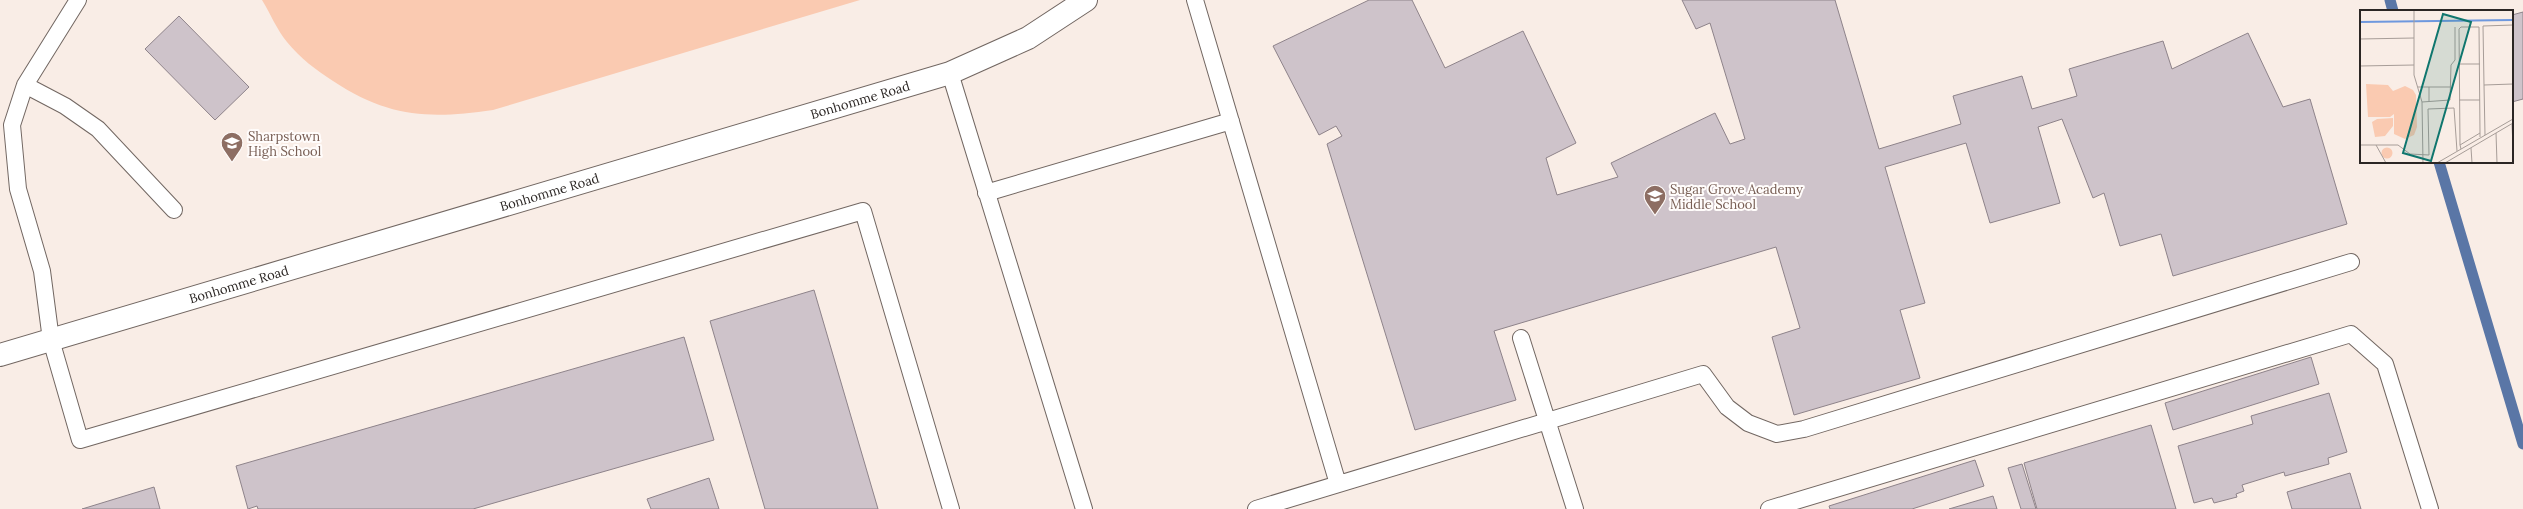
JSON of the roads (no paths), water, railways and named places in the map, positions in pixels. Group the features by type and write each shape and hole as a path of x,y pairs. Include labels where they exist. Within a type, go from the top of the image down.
{"street":[{"name":"Bonhomme Road","path":"0,355 950,73 1028,38 1086,0"}],"lane":[{"path":"78,0 25,85 12,125 18,189 42,271 51,340 80,440 863,211 950,509"},
{"path":"1195,0 1338,484"},
{"path":"950,73 1084,509"},
{"path":"25,85 65,106 98,129 174,210"},
{"path":"986,193 1231,121"},
{"path":"1256,509 1703,374 1727,407 1748,424 1777,434 1804,430 2351,262"},
{"path":"1769,509 2351,334 2385,364 2430,509"},
{"path":"1520,338 1548,420 1575,509"}],"waterway":[{"path":"2390,0 2393,10"},
{"path":"2439,163 2523,444"}],"place":[{"name":"Sharpstown High School","path":"232,162"},
{"name":"Sugar Grove Academy Middle School","path":"1655,216"}]}
